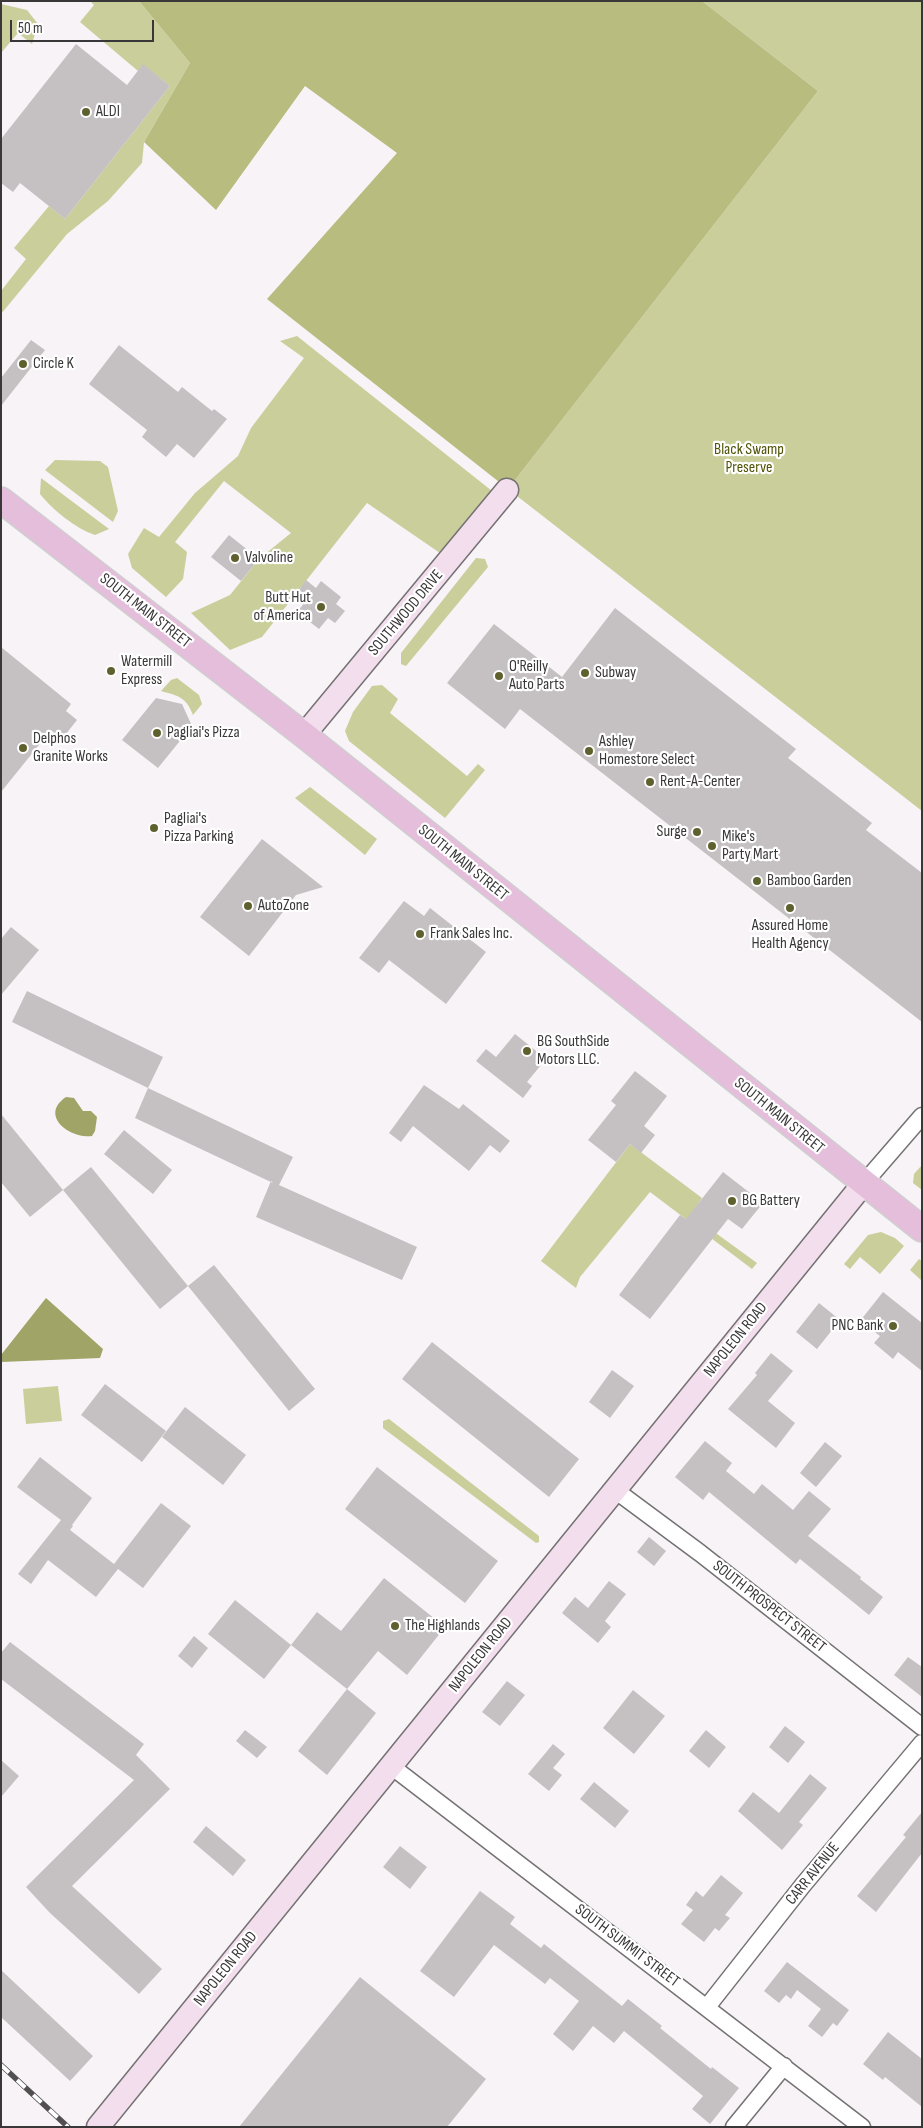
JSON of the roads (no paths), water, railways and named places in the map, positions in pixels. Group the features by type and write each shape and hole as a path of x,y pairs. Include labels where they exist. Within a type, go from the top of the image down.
{"main road":[{"name":"SOUTHWOOD DRIVE","path":"304,735 507,490"},
{"name":"SOUTH MAIN STREET","path":"1,500 304,735 922,1229"},
{"name":"NAPOLEON ROAD","path":"98,2127 864,1183"}],"street":[{"path":"864,1183 922,1116"},
{"name":"SOUTH PROSPECT STREET","path":"615,1490 700,1553 922,1727"},
{"name":"CARR AVENUE","path":"707,2007 809,1878 922,1744"},
{"name":"SOUTH SUMMIT STREET","path":"391,1766 862,2127"},
{"path":"734,2127 784,2066"}],"railway":[{"path":"1,2065 68,2127"}],"place":[{"name":"ALDI","path":"86,112"},
{"name":"Circle K","path":"23,364"},
{"name":"Valvoline","path":"235,558"},
{"name":"Butt Hut of America","path":"321,607"},
{"name":"Watermill Express","path":"111,671"},
{"name":"Subway","path":"585,673"},
{"name":"O'Reilly Auto Parts","path":"499,676"},
{"name":"Pagliai's Pizza","path":"157,733"},
{"name":"Delphos Granite Works","path":"23,748"},
{"name":"Ashley Homestore Select","path":"589,751"},
{"name":"Rent-A-Center","path":"650,782"},
{"name":"Pagliai's Pizza Parking","path":"154,828"},
{"name":"Surge","path":"697,832"},
{"name":"Mike's Party Mart","path":"712,846"},
{"name":"Bamboo Garden","path":"757,881"},
{"name":"AutoZone","path":"248,906"},
{"name":"Assured Home Health Agency","path":"790,908"},
{"name":"Frank Sales Inc.","path":"420,934"},
{"name":"BG SouthSide Motors LLC.","path":"527,1051"},
{"name":"BG Battery","path":"732,1201"},
{"name":"PNC Bank","path":"893,1326"},
{"name":"The Highlands","path":"395,1626"}],"park label":[{"name":"Black Swamp Preserve","path":"749,459"}]}
